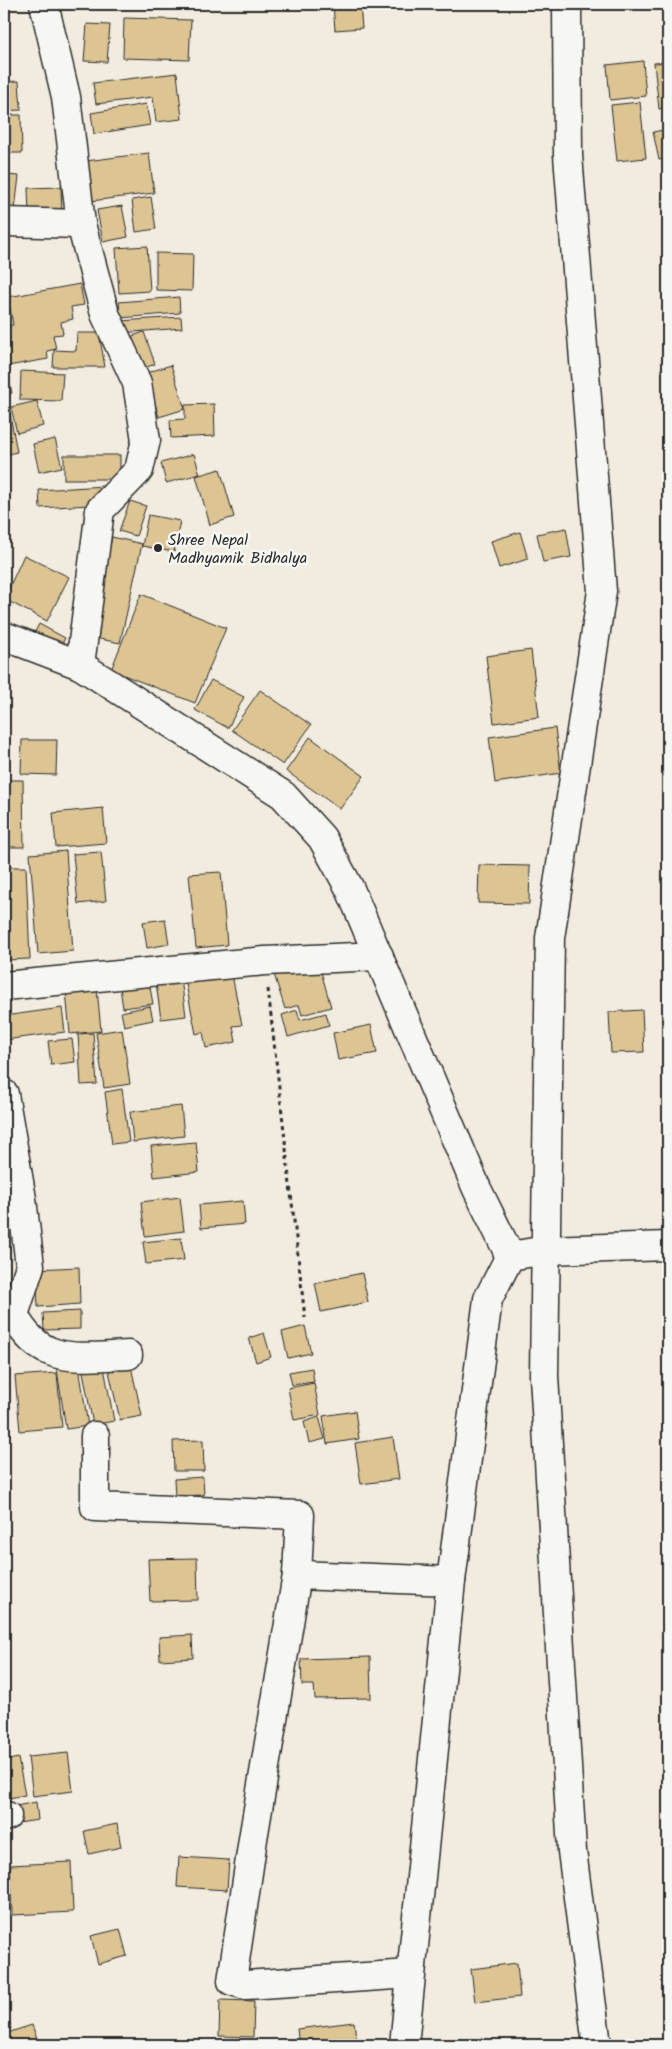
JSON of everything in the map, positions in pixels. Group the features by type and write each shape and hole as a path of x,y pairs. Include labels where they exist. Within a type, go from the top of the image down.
{"street":[{"path":"44,4 66,97 82,224 105,314 137,383 146,440 139,470 100,510 80,665"},
{"path":"567,4 568,155 602,591 550,938 544,1376 572,1851 597,2045"},
{"path":"4,222 82,224"},
{"path":"4,636 80,665 284,795 322,838 350,889 477,1189 510,1256"},
{"path":"4,986 265,961 379,956"},
{"path":"4,1094 22,1199 30,1266 14,1315 24,1334 42,1349 74,1358 128,1355"},
{"path":"510,1256 546,1250 668,1246"},
{"path":"404,2045 451,1581 488,1299 510,1256"},
{"path":"95,1436 96,1507 300,1515 297,1575 232,1981 246,1985 410,1974"},
{"path":"297,1575 451,1581"}],"path":[{"path":"265,961 305,1318"}],"building":[{"path":"333,4 360,4 362,28 335,30"},
{"path":"124,18 191,20 189,60 123,58"},
{"path":"87,24 110,25 107,62 84,61"},
{"path":"643,61 646,96 610,100 607,65"},
{"path":"668,62 668,108 659,109 654,63"},
{"path":"177,73 182,119 156,122 153,97 96,104 93,83"},
{"path":"19,81 21,110 4,111 4,82"},
{"path":"640,102 646,158 617,161 611,105"},
{"path":"146,104 150,125 94,134 91,113"},
{"path":"4,115 21,115 22,153 4,153"},
{"path":"668,129 668,158 659,160 653,132"},
{"path":"149,153 154,193 91,201 86,161"},
{"path":"4,175 19,176 14,218 4,217"},
{"path":"61,187 62,217 29,217 28,188"},
{"path":"151,197 156,229 136,232 132,200"},
{"path":"122,206 128,237 103,242 97,210"},
{"path":"147,246 150,291 119,293 116,248"},
{"path":"156,253 193,254 192,291 156,290"},
{"path":"80,284 84,305 71,307 73,319 61,322 63,334 53,335 56,349 47,351 48,359 8,366 4,344 4,326 13,325 8,297"},
{"path":"179,297 180,313 120,318 119,302"},
{"path":"4,303 7,322 4,322"},
{"path":"181,317 182,328 121,333 120,321"},
{"path":"144,332 155,364 136,371 124,339"},
{"path":"77,333 99,333 105,367 53,367 54,350 76,351"},
{"path":"4,359 12,393 4,395"},
{"path":"171,365 185,409 159,417 146,373"},
{"path":"21,371 63,373 61,401 20,400"},
{"path":"37,401 43,426 17,433 11,407"},
{"path":"8,403 17,452 4,455 4,404"},
{"path":"214,404 215,436 171,438 170,420 185,419 185,405"},
{"path":"55,439 62,467 39,472 33,444"},
{"path":"194,454 200,474 166,483 161,463"},
{"path":"64,455 120,455 120,479 64,479"},
{"path":"220,469 234,517 210,525 196,476"},
{"path":"104,486 105,504 40,508 39,490"},
{"path":"130,501 146,506 136,536 119,531"},
{"path":"148,515 180,521 174,552 142,546"},
{"path":"566,528 571,557 543,562 537,534"},
{"path":"520,532 528,559 499,568 491,541"},
{"path":"112,537 142,544 120,643 90,637"},
{"path":"24,555 69,577 47,621 4,599"},
{"path":"141,594 226,628 195,703 111,670"},
{"path":"39,624 65,638 58,651 32,638"},
{"path":"531,650 539,717 494,723 486,656"},
{"path":"211,680 244,697 228,728 195,710"},
{"path":"260,690 311,725 283,765 232,730"},
{"path":"555,728 561,773 495,783 489,737"},
{"path":"310,737 364,776 340,809 286,771"},
{"path":"22,740 57,740 56,775 21,774"},
{"path":"4,780 23,780 24,847 4,847"},
{"path":"103,808 106,843 56,847 53,813"},
{"path":"66,851 73,951 38,954 30,854"},
{"path":"101,852 106,901 78,904 73,854"},
{"path":"479,865 530,866 529,904 478,903"},
{"path":"4,867 26,867 30,959 4,960"},
{"path":"221,872 227,945 196,948 189,874"},
{"path":"165,919 169,944 147,948 143,922"},
{"path":"318,961 331,1007 302,1015 299,1005 285,1009 274,974"},
{"path":"231,970 242,1025 233,1026 236,1042 206,1048 203,1032 196,1034 185,979"},
{"path":"148,976 153,1004 123,1008 119,981"},
{"path":"96,978 101,1031 70,1034 65,981"},
{"path":"181,979 186,1016 161,1019 156,983"},
{"path":"150,1006 153,1020 124,1026 121,1012"},
{"path":"62,1008 65,1032 4,1040 4,1016"},
{"path":"297,1010 300,1020 326,1013 329,1025 288,1037 282,1015"},
{"path":"642,1010 644,1052 611,1053 609,1012"},
{"path":"371,1025 377,1053 338,1060 333,1033"},
{"path":"122,1029 130,1084 104,1088 96,1033"},
{"path":"93,1033 97,1084 81,1085 78,1034"},
{"path":"72,1039 75,1062 51,1065 48,1041"},
{"path":"122,1089 129,1142 112,1144 105,1092"},
{"path":"181,1106 184,1136 133,1142 130,1112"},
{"path":"196,1142 199,1172 154,1177 151,1146"},
{"path":"180,1197 184,1231 145,1236 141,1202"},
{"path":"243,1201 245,1224 201,1228 199,1205"},
{"path":"181,1238 184,1260 146,1264 143,1242"},
{"path":"79,1267 80,1304 38,1307 36,1269"},
{"path":"362,1273 368,1302 321,1312 315,1283"},
{"path":"80,1311 80,1329 44,1330 43,1313"},
{"path":"305,1326 311,1353 288,1358 282,1332"},
{"path":"264,1333 271,1357 256,1362 249,1338"},
{"path":"102,1357 114,1421 93,1425 81,1361"},
{"path":"78,1360 88,1426 66,1429 56,1363"},
{"path":"130,1362 142,1416 120,1420 108,1367"},
{"path":"312,1368 314,1382 292,1385 289,1372"},
{"path":"57,1373 62,1427 20,1431 15,1376"},
{"path":"314,1383 320,1415 294,1420 288,1388"},
{"path":"355,1411 359,1439 327,1444 323,1416"},
{"path":"319,1417 325,1439 309,1443 304,1422"},
{"path":"393,1437 399,1479 361,1484 355,1443"},
{"path":"203,1440 204,1471 174,1471 173,1441"},
{"path":"203,1477 204,1495 175,1496 174,1479"},
{"path":"197,1558 198,1600 150,1601 148,1559"},
{"path":"192,1635 193,1658 160,1660 159,1637"},
{"path":"370,1657 371,1698 315,1699 314,1685 302,1685 301,1659"},
{"path":"68,1753 73,1791 33,1796 28,1757"},
{"path":"18,1758 25,1795 4,1799 4,1761"},
{"path":"36,1802 38,1820 19,1823 16,1806"},
{"path":"117,1824 121,1847 89,1854 84,1831"},
{"path":"179,1857 229,1860 227,1890 177,1887"},
{"path":"71,1862 73,1912 12,1915 10,1865"},
{"path":"120,1929 127,1956 98,1964 91,1936"},
{"path":"517,1963 520,1997 475,2002 471,1969"},
{"path":"220,2000 254,2001 253,2037 219,2036"},
{"path":"4,2005 11,2028 4,2030"},
{"path":"354,2022 357,2045 299,2045 297,2029"},
{"path":"32,2025 39,2045 4,2045 4,2034"}],"place":[{"name":"Shree Nepal Madhyamik Bidhalya","path":"158,548"}]}
